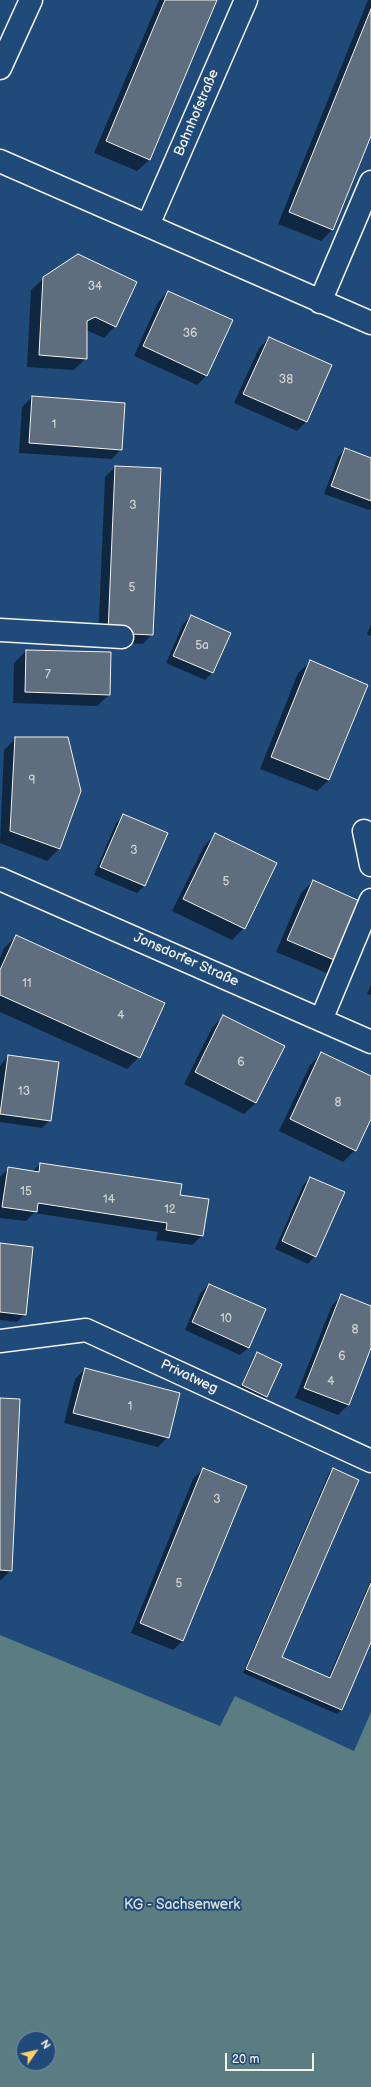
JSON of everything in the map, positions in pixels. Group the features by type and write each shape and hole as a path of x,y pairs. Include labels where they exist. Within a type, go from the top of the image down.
{"street":[{"path":"0,68 31,0"},
{"name":"Bahnhofstraße","path":"148,225 246,0"},
{"path":"0,161 371,323"},
{"path":"320,302 371,182"},
{"path":"0,630 122,638"},
{"path":"364,831 371,865"},
{"name":"Jonsdorfer Straße","path":"0,879 371,1042"},
{"path":"321,1020 371,900"},
{"name":"Privatweg","path":"0,1341 86,1330 371,1462"}],"green space":[{"name":"KG - Sachsenwerk","path":"0,1635 220,1726 235,1696 354,1751 371,1712 371,2087 0,2087"}],"building":[{"path":"165,0 217,0 150,160 106,141"},
{"path":"371,9 371,136 333,230 289,212"},
{"path":"78,254 137,282 116,327 95,317 87,321 87,359 39,355 43,277"},
{"path":"168,291 233,320 207,376 143,346"},
{"path":"269,337 332,365 307,422 243,394"},
{"path":"32,396 125,403 122,450 29,443"},
{"path":"345,448 371,458 371,501 331,486"},
{"path":"115,466 161,468 153,635 108,633"},
{"path":"191,615 231,633 213,673 173,656"},
{"path":"26,650 111,652 110,695 25,692"},
{"path":"310,660 368,685 329,780 271,757"},
{"path":"15,737 68,737 81,791 60,849 10,831"},
{"path":"123,814 168,833 145,886 100,867"},
{"path":"215,833 277,863 245,929 183,899"},
{"path":"313,880 364,903 339,962 287,940"},
{"path":"16,935 165,1003 140,1058 0,995 0,970"},
{"path":"223,1015 285,1046 256,1103 195,1072"},
{"path":"321,1052 371,1076 371,1119 356,1151 290,1119"},
{"path":"8,1055 59,1062 51,1121 0,1114"},
{"path":"40,1163 182,1184 180,1195 209,1199 203,1236 166,1230 167,1223 38,1203 37,1212 2,1207 8,1167 39,1172"},
{"path":"310,1177 345,1192 316,1257 282,1241"},
{"path":"0,1243 33,1247 26,1315 0,1312"},
{"path":"209,1284 266,1309 249,1348 192,1322"},
{"path":"341,1294 371,1306 371,1348 349,1405 304,1388"},
{"path":"257,1352 282,1364 267,1397 242,1385"},
{"path":"85,1368 180,1393 169,1438 73,1413"},
{"path":"0,1398 20,1399 12,1571 0,1570"},
{"path":"203,1468 247,1486 183,1641 140,1623"},
{"path":"333,1468 359,1480 282,1657 330,1678 371,1583 371,1642 342,1710 246,1669"}]}
